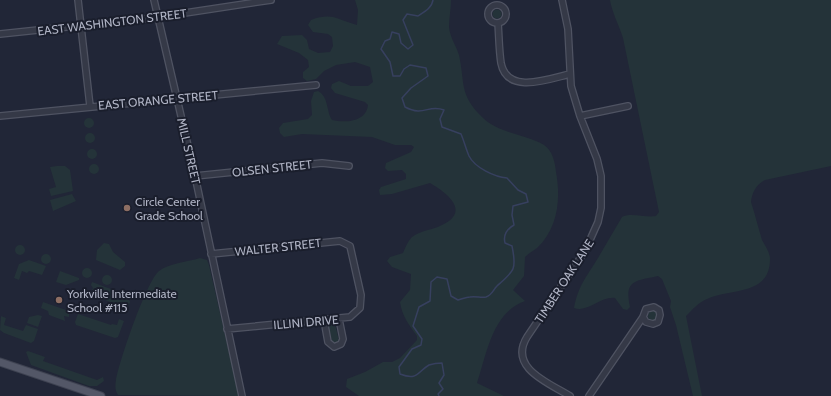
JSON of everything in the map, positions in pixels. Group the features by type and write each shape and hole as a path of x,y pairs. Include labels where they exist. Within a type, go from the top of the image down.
{"main road":[{"path":"0,362 101,396"}],"street":[{"path":"78,0 80,25 88,74 90,106"},
{"name":"MILL STREET","path":"154,0 195,176 242,396"},
{"name":"EAST WASHINGTON STREET","path":"0,34 158,17 271,0"},
{"name":"TIMBER OAK LANE","path":"562,0 568,29 572,89 580,116 598,159 601,176 601,208 598,222 585,251 527,337 522,349 524,362 532,372 570,396"},
{"path":"498,23 501,64 505,74 516,82 527,84 570,74"},
{"name":"EAST ORANGE STREET","path":"0,116 316,85"},
{"path":"580,116 628,106"},
{"name":"OLSEN STREET","path":"195,176 322,163 349,166"},
{"name":"WALTER STREET","path":"211,254 340,241 345,243"},
{"name":"ILLINI DRIVE","path":"227,329 339,319 354,315 362,304 361,295 350,246 345,243"},
{"path":"589,396 643,317"},
{"path":"324,320 328,342 334,347 341,344 343,339 339,319"}],"shaded area":[{"path":"355,0 451,0 449,27 459,55 464,87 469,101 481,116 495,127 537,141 550,150 553,157 556,169 558,192 558,203 554,222 544,240 537,248 525,257 524,276 513,290 525,301 514,307 498,324 492,335 477,383 504,396 359,396 346,387 347,379 365,372 383,362 392,362 400,358 417,340 417,336 404,316 400,302 410,290 411,274 392,267 387,261 390,257 403,253 412,237 423,231 442,225 451,220 455,214 453,202 449,197 430,183 392,194 380,195 379,190 381,187 406,179 406,174 402,170 388,171 385,168 386,163 411,152 414,147 411,145 395,145 372,137 302,134 284,137 280,133 279,128 283,123 308,119 312,115 311,101 314,92 318,91 326,100 332,120 349,121 364,115 368,105 365,102 335,93 331,88 332,84 339,81 351,86 368,86 373,82 370,67 355,62 336,65 324,71 316,79 307,81 303,78 303,72 309,67 308,60 299,53 277,44 282,36 302,35 307,40 309,49 318,53 330,52 333,46 332,37 328,34 313,32 308,25 311,20 330,17 357,25 358,10"},
{"path":"610,0 831,0 831,166 765,180 755,189 751,202 762,240 770,259 768,271 764,279 748,289 707,299 698,304 686,316 702,396 693,396 676,325 670,307 671,301 662,279 658,276 633,283 629,291 630,307 627,310 623,309 615,298 604,299 590,307 579,309 574,308 583,282 622,217 630,215 656,216 659,212 623,38 612,10"},
{"path":"497,9 502,14 497,19 492,14"},
{"path":"89,118 94,123 89,128 84,123"},
{"path":"90,133 95,138 90,143 85,138"},
{"path":"92,149 97,154 92,159 87,154"},
{"path":"94,164 99,169 94,174 89,169"},
{"path":"65,166 70,170 73,191 51,196 49,189 56,187 50,167"},
{"path":"72,194 76,201 53,211 50,200"},
{"path":"104,243 109,244 113,252 125,262 125,266 120,270 96,260 97,250"},
{"path":"20,245 25,250 20,255 15,250"},
{"path":"46,254 51,259 46,264 41,259"},
{"path":"200,258 207,260 209,265 239,396 118,395 115,386 122,357 140,306 154,278 163,268"},
{"path":"29,260 46,266 42,275 29,271 27,273 22,271 19,280 14,278 19,264"},
{"path":"87,268 92,273 87,278 82,273"},
{"path":"60,271 79,278 79,280 66,285 56,282"},
{"path":"107,275 112,280 107,285 102,280"},
{"path":"92,282 127,295 130,302 127,310 90,294 93,288 91,285"},
{"path":"43,302 69,311 69,317 64,316 65,321 49,315 48,311 41,308"},
{"path":"653,311 658,316 653,321 648,316"},
{"path":"78,314 111,325 117,325 119,319 124,321 118,337 115,338 76,325 75,322"},
{"path":"38,315 42,316 38,327 27,323 29,317"},
{"path":"1,316 6,318 4,325 23,331 26,325 38,329 34,341 31,343 4,333 0,330"},
{"path":"331,323 335,325 339,340 335,344 332,342 329,327"},
{"path":"28,351 45,357 43,361 97,380 103,377 104,381 97,386 89,386 31,365 26,352"}],"waterway":[{"path":"433,0 429,8 423,13 418,16 407,14 403,20 413,45 408,49 401,43 399,34 392,32 390,39 385,41 381,49 390,62 393,76 400,76 404,69 410,65 426,68 428,76 411,88 402,98 405,107 417,111 434,108 444,110 440,119 442,127 461,134 469,156 472,160 480,168 497,176 507,178 518,190 526,194 528,202 513,206 512,215 514,225 506,232 505,243 512,246 514,265 511,273 491,294 486,297 468,297 458,300 451,296 447,279 437,277 431,282 430,301 419,307 413,326 422,339 421,345 412,349 399,367 400,374 410,377 414,376 429,365 442,363 444,375 439,383 443,389 438,394 439,396"}],"place":[{"name":"Circle Center Grade School","path":"127,208"},
{"name":"Yorkville Intermediate School #115","path":"59,300"}]}
